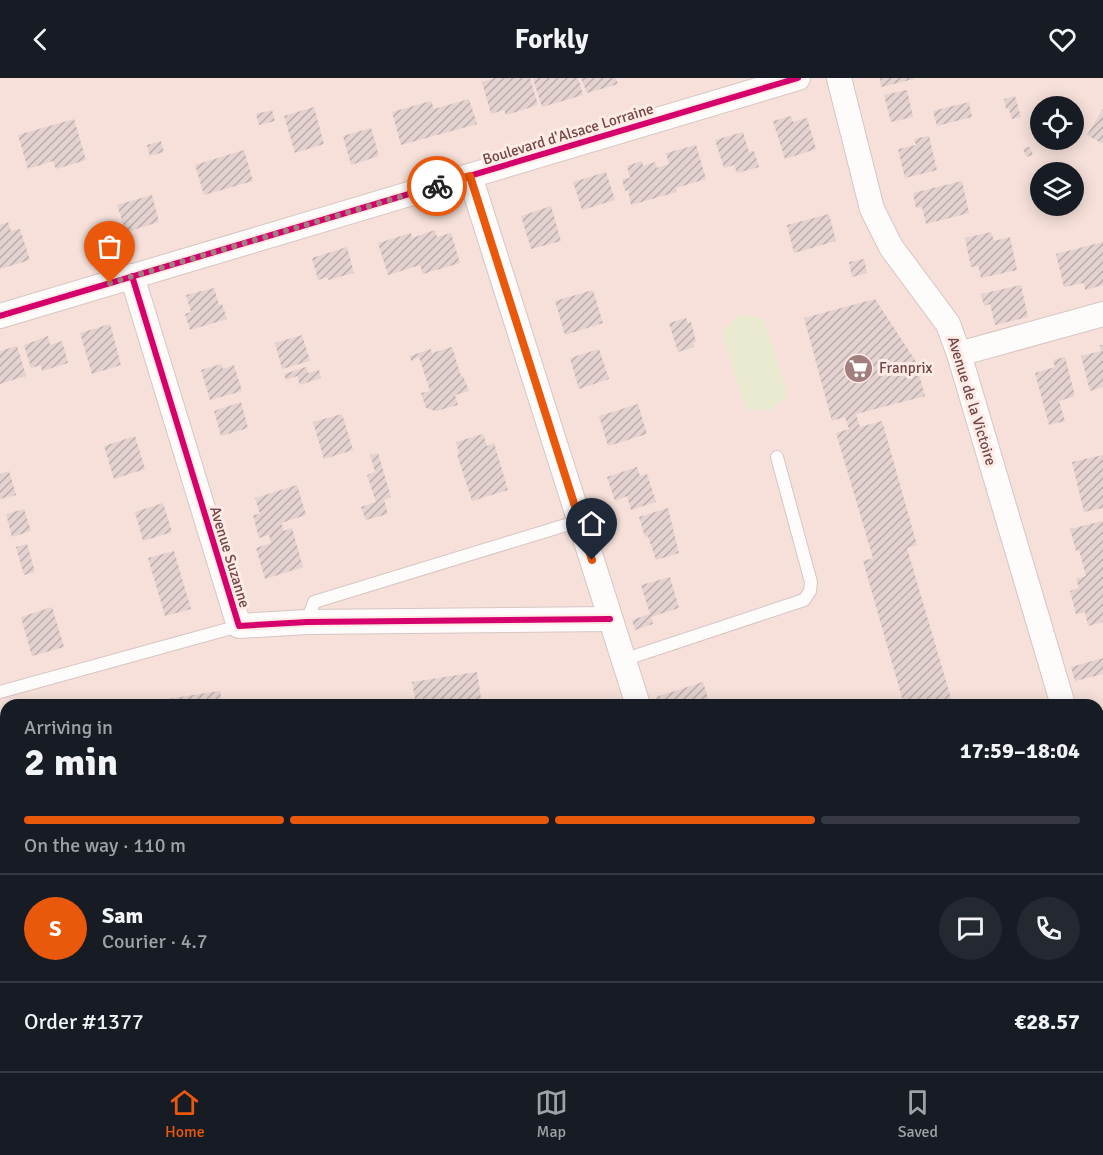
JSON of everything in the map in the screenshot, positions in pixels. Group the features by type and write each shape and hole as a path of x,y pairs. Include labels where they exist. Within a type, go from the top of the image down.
{"street":[{"name":"Boulevard d'Alsace Lorraine","path":"0,316 798,78"},
{"name":"Avenue de la Victoire","path":"839,78 872,209 891,247 948,324 959,354 1061,699"},
{"path":"470,176 636,699"},
{"name":"Avenue Suzanne","path":"132,276 239,626 307,622 610,619"},
{"path":"959,354 1103,314"}],"lane":[{"path":"623,660 804,600 810,591 811,582 777,457"},
{"path":"307,622 314,602 579,521"},
{"path":"0,692 239,626"}],"shaded area":[{"path":"0,78 1103,78 1103,699 0,699"}],"green space":[{"path":"740,314 764,319 788,396 769,411 745,409 722,332"}],"building":[{"path":"495,78 530,78 538,105 506,115 504,110 491,114 482,82"},
{"path":"578,78 583,95 542,107 533,79"},
{"path":"581,78 616,78 618,84 587,93"},
{"path":"880,78 914,78 914,79 881,87"},
{"path":"907,90 913,117 891,122 884,95"},
{"path":"1015,96 1021,117 1012,119 1009,109 1006,109 1004,99"},
{"path":"469,99 477,124 401,145 392,112 431,101 434,109"},
{"path":"969,102 972,117 937,126 933,111"},
{"path":"314,107 324,144 295,153 284,116"},
{"path":"1103,109 1103,144 1087,135"},
{"path":"272,110 275,121 259,125 256,114"},
{"path":"791,116 793,122 807,118 816,149 785,159 773,121"},
{"path":"74,119 86,160 56,169 53,161 28,169 18,135"},
{"path":"371,128 379,156 351,165 343,136"},
{"path":"743,132 749,152 754,151 759,167 737,173 734,165 724,168 715,140"},
{"path":"929,136 937,170 905,178 898,149 916,145 914,139"},
{"path":"161,141 164,152 150,156 147,145"},
{"path":"696,145 706,179 676,188 677,192 631,205 628,190 625,191 622,179 630,178 627,166 642,161 643,166 655,162 657,168 669,164 666,153"},
{"path":"1030,147 1033,155 1026,157 1023,148"},
{"path":"244,150 253,181 204,195 195,165"},
{"path":"606,172 615,200 582,210 573,182"},
{"path":"962,181 969,213 926,224 922,207 916,208 913,193"},
{"path":"152,195 159,222 126,232 117,205"},
{"path":"551,206 561,241 531,249 521,216"},
{"path":"829,214 836,241 794,253 787,225"},
{"path":"8,222 11,231 20,229 30,260 0,269 0,225"},
{"path":"435,230 437,237 451,233 460,263 423,274 420,265 388,275 378,243 411,233 412,238"},
{"path":"991,232 994,241 1010,237 1017,270 981,278 978,266 971,267 965,238"},
{"path":"1103,242 1103,285 1085,290 1084,283 1064,287 1056,254"},
{"path":"347,247 354,273 328,280 327,277 318,280 312,258"},
{"path":"864,259 867,273 852,277 849,262"},
{"path":"1021,285 1028,317 995,325 990,304 984,306 981,294"},
{"path":"214,288 219,305 222,304 227,319 190,330 185,314 191,312 186,295"},
{"path":"593,290 603,323 565,335 555,301"},
{"path":"875,299 915,360 925,396 856,414 860,427 882,421 917,545 907,548 951,699 902,699 863,561 873,558 836,433 849,429 845,417 832,421 804,318"},
{"path":"686,318 688,323 691,322 696,342 693,343 694,347 678,352 669,323"},
{"path":"110,324 121,365 92,374 80,333"},
{"path":"302,335 310,361 282,369 275,343"},
{"path":"48,336 50,345 62,341 68,363 42,371 41,365 31,368 24,345"},
{"path":"1100,345 1103,345 1103,387 1090,391 1081,356 1101,351"},
{"path":"17,346 26,376 0,384 0,351"},
{"path":"452,347 461,376 469,391 455,395 458,405 436,411 426,408 421,393 430,391 419,357 411,361 410,356 431,349 432,353"},
{"path":"599,349 609,379 579,389 570,358"},
{"path":"1065,357 1075,396 1059,401 1065,421 1049,425 1035,373 1055,367 1053,360"},
{"path":"221,364 223,369 234,365 242,391 210,400 201,370"},
{"path":"306,367 308,373 319,370 321,378 300,385 297,376 286,380 284,374"},
{"path":"241,402 248,428 221,436 214,411"},
{"path":"638,404 647,434 608,446 599,416"},
{"path":"342,414 353,450 324,459 313,422"},
{"path":"483,434 487,446 494,443 508,490 472,501 457,454 459,453 456,442"},
{"path":"135,436 145,469 114,479 104,446"},
{"path":"378,453 391,497 384,500 388,514 366,520 361,507 376,502 367,475 375,472 370,455"},
{"path":"1103,455 1103,508 1084,512 1072,462"},
{"path":"637,467 640,476 647,474 656,502 631,510 627,496 615,501 607,477"},
{"path":"9,471 16,495 0,499 0,474"},
{"path":"297,485 306,515 281,523 284,531 292,528 303,567 265,579 256,548 271,543 269,535 259,538 253,515 260,514 255,498"},
{"path":"163,503 172,532 143,541 135,512"},
{"path":"668,508 679,553 656,560 639,517"},
{"path":"24,509 31,531 12,537 6,514"},
{"path":"1103,521 1103,622 1088,626 1085,612 1076,614 1070,591 1079,588 1076,579 1086,576 1070,529"},
{"path":"27,544 35,572 24,575 16,547"},
{"path":"174,551 191,609 165,616 148,558"},
{"path":"670,577 679,608 651,617 653,624 635,630 632,620 650,614 641,585"},
{"path":"52,607 64,647 32,656 21,617"},
{"path":"1103,658 1103,674 1075,681 1071,667"},
{"path":"477,672 481,699 415,699 412,682"},
{"path":"703,682 708,699 656,699 656,697"},
{"path":"220,691 221,699 167,699"}],"cycle path":[{"path":"0,316 798,78"},
{"path":"132,276 239,626 307,622 610,619"}],"way so far":[{"path":"110,283 437,186"}],"place":[{"name":"Franprix","path":"858,368"}],"route":[{"path":"437,186 470,176 592,560"}]}
